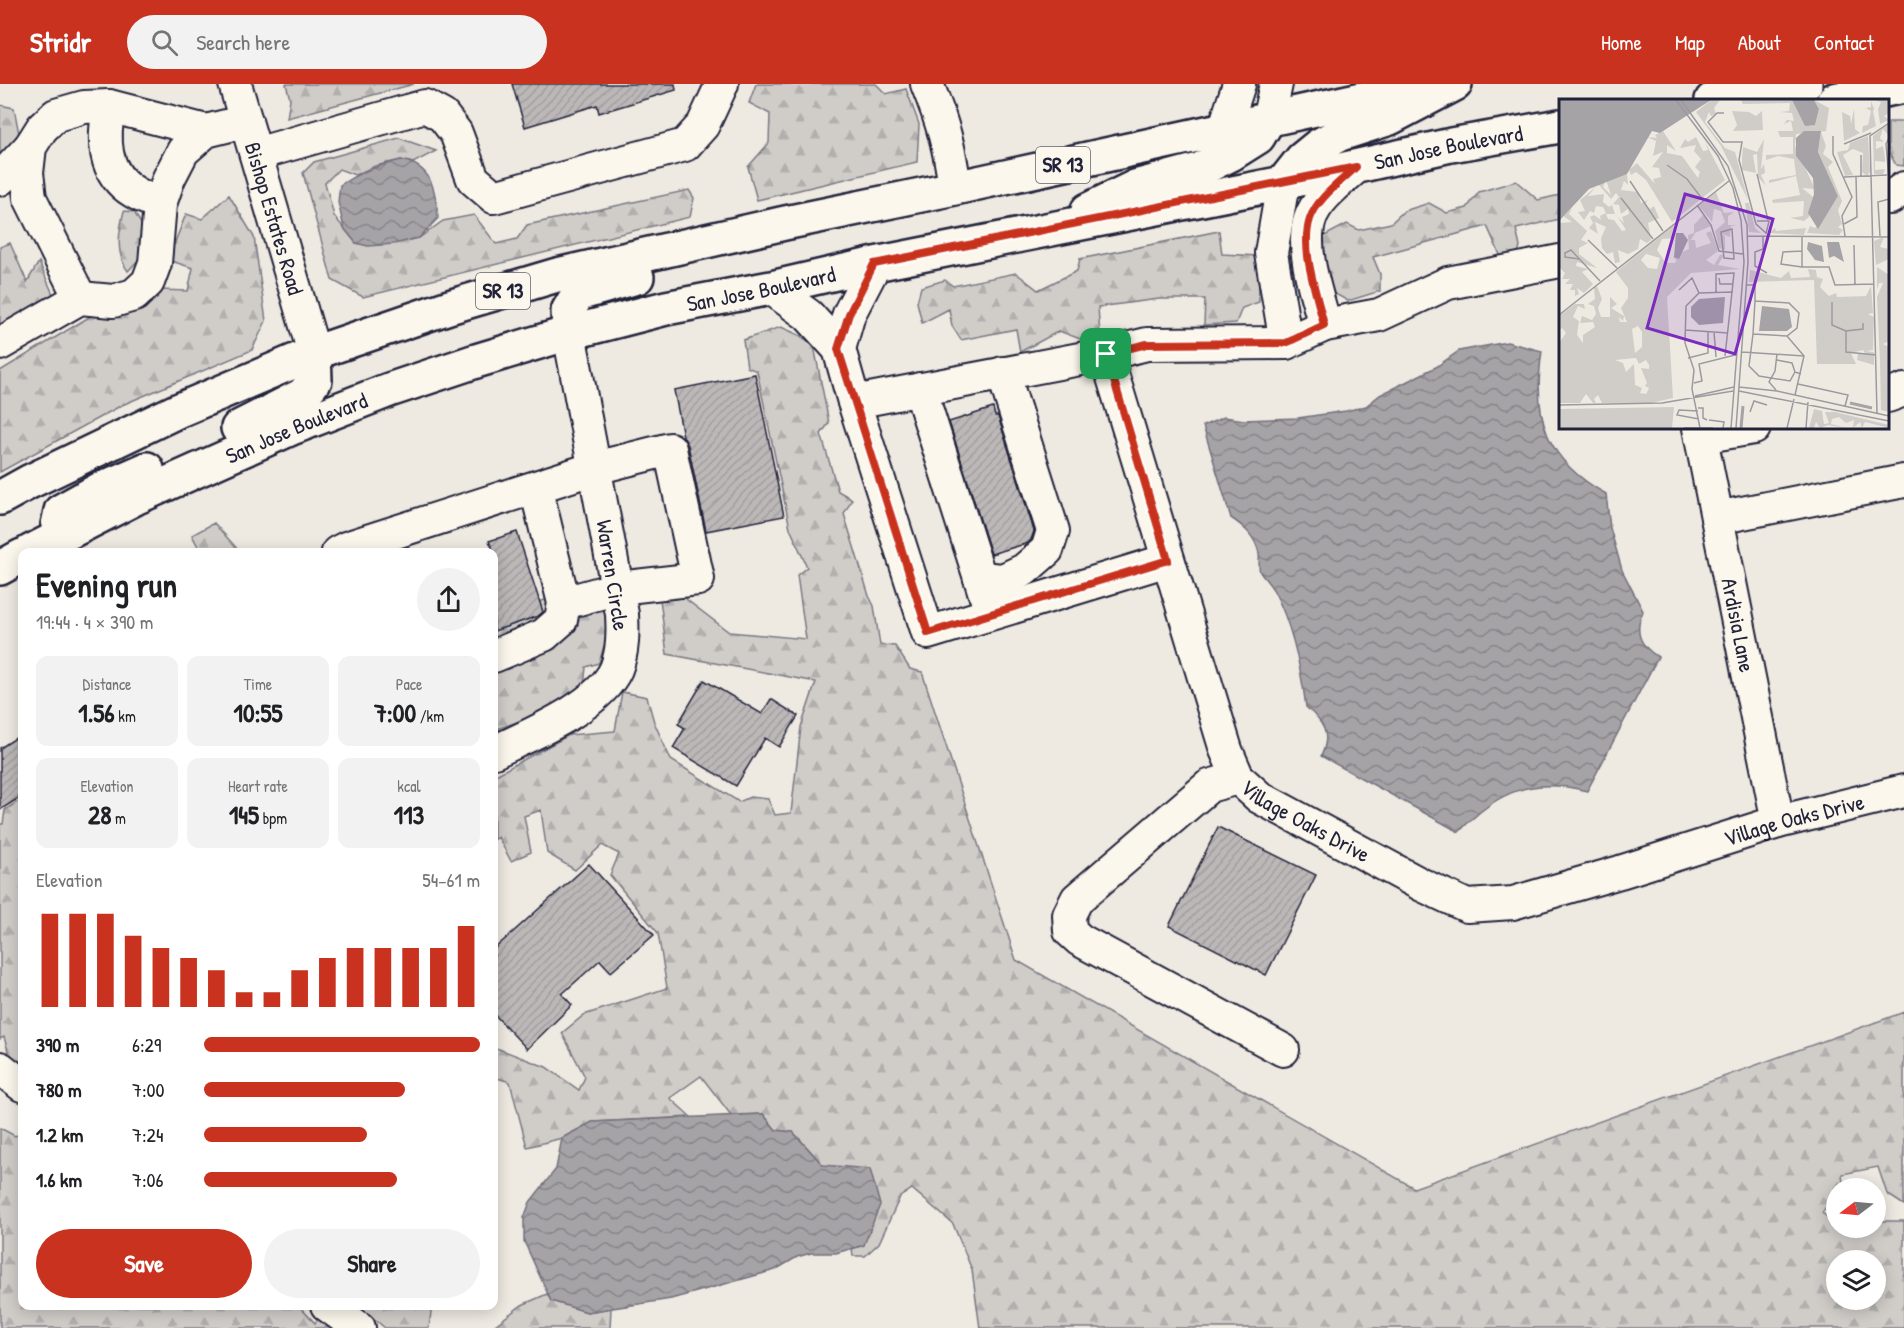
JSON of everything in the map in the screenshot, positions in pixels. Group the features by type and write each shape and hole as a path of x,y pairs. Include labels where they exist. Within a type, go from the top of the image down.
{"main road":[{"name":"SR 13","path":"0,498 28,482 177,411 314,353 449,307 557,275 1430,84"},
{"path":"1283,183 1302,159 1318,146 1340,134 1390,118 1455,84"},
{"path":"1839,99 1904,86"},
{"path":"1721,99 1793,91"},
{"path":"1046,230 1135,187 1199,170 1258,137 1268,121"},
{"name":"San Jose Boulevard","path":"50,548 145,494 294,427 400,386 569,333 666,308 771,288 874,264 1283,183 1451,145 1559,126"},
{"path":"569,333 568,311 578,294 674,267 695,243"},
{"path":"50,548 61,511 99,490 265,416 303,395 315,380 314,353"},
{"path":"0,568 18,558"}],"street":[{"name":"Bishop Estates Road","path":"236,84 314,353"},
{"path":"256,154 425,106 443,116 456,133 473,179 494,197 685,145 703,125 722,84"},
{"path":"927,84 948,141 955,188"},
{"path":"1224,130 1239,84"},
{"path":"1268,121 1276,84"},
{"path":"0,179 30,147 42,128 56,115 84,106 109,106 206,131"},
{"path":"109,106 105,127 105,150 114,173 132,191 160,204"},
{"path":"0,344 80,298 113,301 135,295 148,282 155,263 160,204 169,178 183,151 206,131 246,121"},
{"path":"30,147 27,173 30,198 80,298"},
{"path":"1324,325 1307,246 1310,218 1320,202 1356,167"},
{"path":"1283,183 1271,253 1286,343"},
{"path":"854,402 1106,354 1147,344 1286,343 1324,325 1379,315 1448,283 1559,261"},
{"path":"838,349 849,314 874,264"},
{"path":"771,288 808,315 838,349 928,633 1168,560"},
{"name":"Warren Circle","path":"498,750 553,724 579,707 603,687 615,670 624,641 618,588 569,333"},
{"name":"Village Oaks Drive","path":"1106,354 1226,750 1238,778 1259,796 1422,885 1467,906 1513,903 1778,822 1904,791"},
{"path":"980,578 1003,580 1024,570 1047,550 1053,531 1003,373"},
{"path":"920,389 991,614"},
{"path":"1889,395 1904,390"},
{"path":"1700,432 1740,429"},
{"name":"Ardisia Lane","path":"1700,432 1778,822"},
{"path":"346,548 595,468 670,449 698,579 618,588 564,603"},
{"path":"1717,518 1904,481"},
{"path":"498,654 544,634 561,620 564,603 536,488"},
{"path":"1238,778 1209,786 1077,899 1069,915 1070,931 1080,940 1283,1050"},
{"path":"334,1310 359,1328"}],"green space":[{"path":"286,84 414,84 287,118 290,99"},
{"path":"756,84 876,84 886,94 906,89 919,124 917,162 757,200 748,167 769,143 770,114 749,103"},
{"path":"0,105 14,108 20,139 0,163"},
{"path":"1889,122 1904,122 1904,166 1896,165 1890,154"},
{"path":"399,138 436,151 413,163 401,160 375,166 355,175 339,169 325,183 334,216 356,243 419,238 443,221 474,215 496,244 517,239 527,225 689,190 694,198 690,217 363,297 332,280 303,173 314,162"},
{"path":"1516,181 1538,200 1559,195 1559,219 1516,229 1520,247 1516,258 1501,257 1487,226 1373,257 1380,274 1380,291 1348,301 1328,290 1319,239 1347,224 1359,230 1391,223 1404,211 1429,203 1447,213 1467,208 1479,192"},
{"path":"229,195 254,237 266,321 252,350 122,405 0,472 0,371 99,311 145,309 160,290 188,291 193,268 168,260 186,214 202,219"},
{"path":"124,211 134,212 149,237 142,256 128,271 120,250"},
{"path":"1219,231 1222,254 1258,256 1259,302 1242,308 1236,323 1204,325 1205,299 1159,299 1098,307 1100,336 1083,340 1059,331 1020,352 1016,329 961,340 952,326 949,309 922,323 917,302 921,287 945,280 953,286 1016,273 1038,290 1077,271 1080,259"},
{"path":"10,243 27,282 39,262 55,299 0,337 0,247"},
{"path":"781,327 799,335 814,346 829,423 821,434 838,491 852,499 844,514 874,606 880,645 895,646 910,669 922,672 1016,960 1414,1188 1904,1012 1904,1205 1887,1194 1886,1178 1882,1178 1878,1167 1842,1174 1842,1178 1826,1178 1826,1207 1822,1213 1826,1216 1826,1238 1886,1238 1886,1221 1904,1221 1904,1328 980,1328 972,1270 953,1224 912,1189 900,1197 879,1243 865,1256 853,1256 852,1249 864,1245 823,1165 793,1132 776,1130 763,1114 731,1115 701,1076 670,1098 691,1117 593,1122 562,1138 527,1147 510,1082 498,1078 498,1049 546,1067 579,1090 585,1077 562,1033 584,1015 667,988 658,933 610,875 619,854 602,845 575,870 547,853 541,810 524,816 531,852 511,861 498,837 498,774 569,735 615,731 622,692 647,697 654,722 671,760 739,802 750,797 768,799 775,815 791,813 801,727 816,682 667,654 660,599 684,593 687,600 729,632 806,639 797,575 807,567 790,528 757,371 747,367 743,340"},
{"path":"214,523 236,548 199,548 192,535"},
{"path":"541,576 588,598 607,612 606,639 599,663 586,667 584,687 560,707 498,729 498,616 548,599"},
{"path":"18,802 18,1064 10,1058 4,1037 0,1039 0,824 3,824 5,810"},
{"path":"0,1128 15,1136 18,1135 18,1310 303,1310 315,1323 319,1318 334,1328 0,1328"},
{"path":"547,1294 551,1301 587,1312 611,1308 610,1328 491,1328 522,1305"},
{"path":"364,1310 431,1310 429,1328 385,1328"}],"water":[{"path":"401,160 412,163 426,174 433,189 438,218 419,238 394,244 368,246 356,243 344,228 338,202 340,185 354,176"},
{"path":"1507,342 1542,351 1539,397 1548,435 1557,452 1569,467 1606,494 1610,528 1622,570 1643,611 1639,625 1640,637 1646,648 1658,657 1587,791 1549,786 1517,791 1487,806 1459,832 1321,756 1326,735 1321,723 1306,707 1299,663 1281,605 1260,572 1259,553 1255,542 1245,529 1231,518 1203,426 1224,417 1244,420 1298,418 1366,406 1380,395 1436,367 1459,351"},
{"path":"763,1114 776,1130 793,1132 823,1165 870,1169 880,1205 864,1245 836,1253 811,1253 797,1257 775,1270 671,1299 587,1312 551,1301 524,1241 524,1218 530,1202 556,1169 562,1138 592,1122"}],"building":[{"path":"512,84 675,84 676,90 599,113 597,105 525,127"},
{"path":"755,374 784,516 706,531 674,390"},
{"path":"993,408 995,416 998,416 1034,531 1028,543 991,554 949,422"},
{"path":"517,532 543,612 538,616 498,630 498,548 492,548 489,541"},
{"path":"704,680 762,714 771,699 798,716 779,747 765,738 736,786 673,748 685,728 678,724"},
{"path":"18,737 18,799 0,810 0,748"},
{"path":"1218,827 1316,875 1266,975 1169,926"},
{"path":"589,864 654,935 611,972 600,960 562,994 572,1005 527,1049 498,1018 498,945"}],"route":[{"path":"1356,167 1320,202 1310,218 1307,246 1324,325 1286,343 1147,344 1106,354 1168,560 928,633 838,349 849,314 874,264 1356,167"}]}
